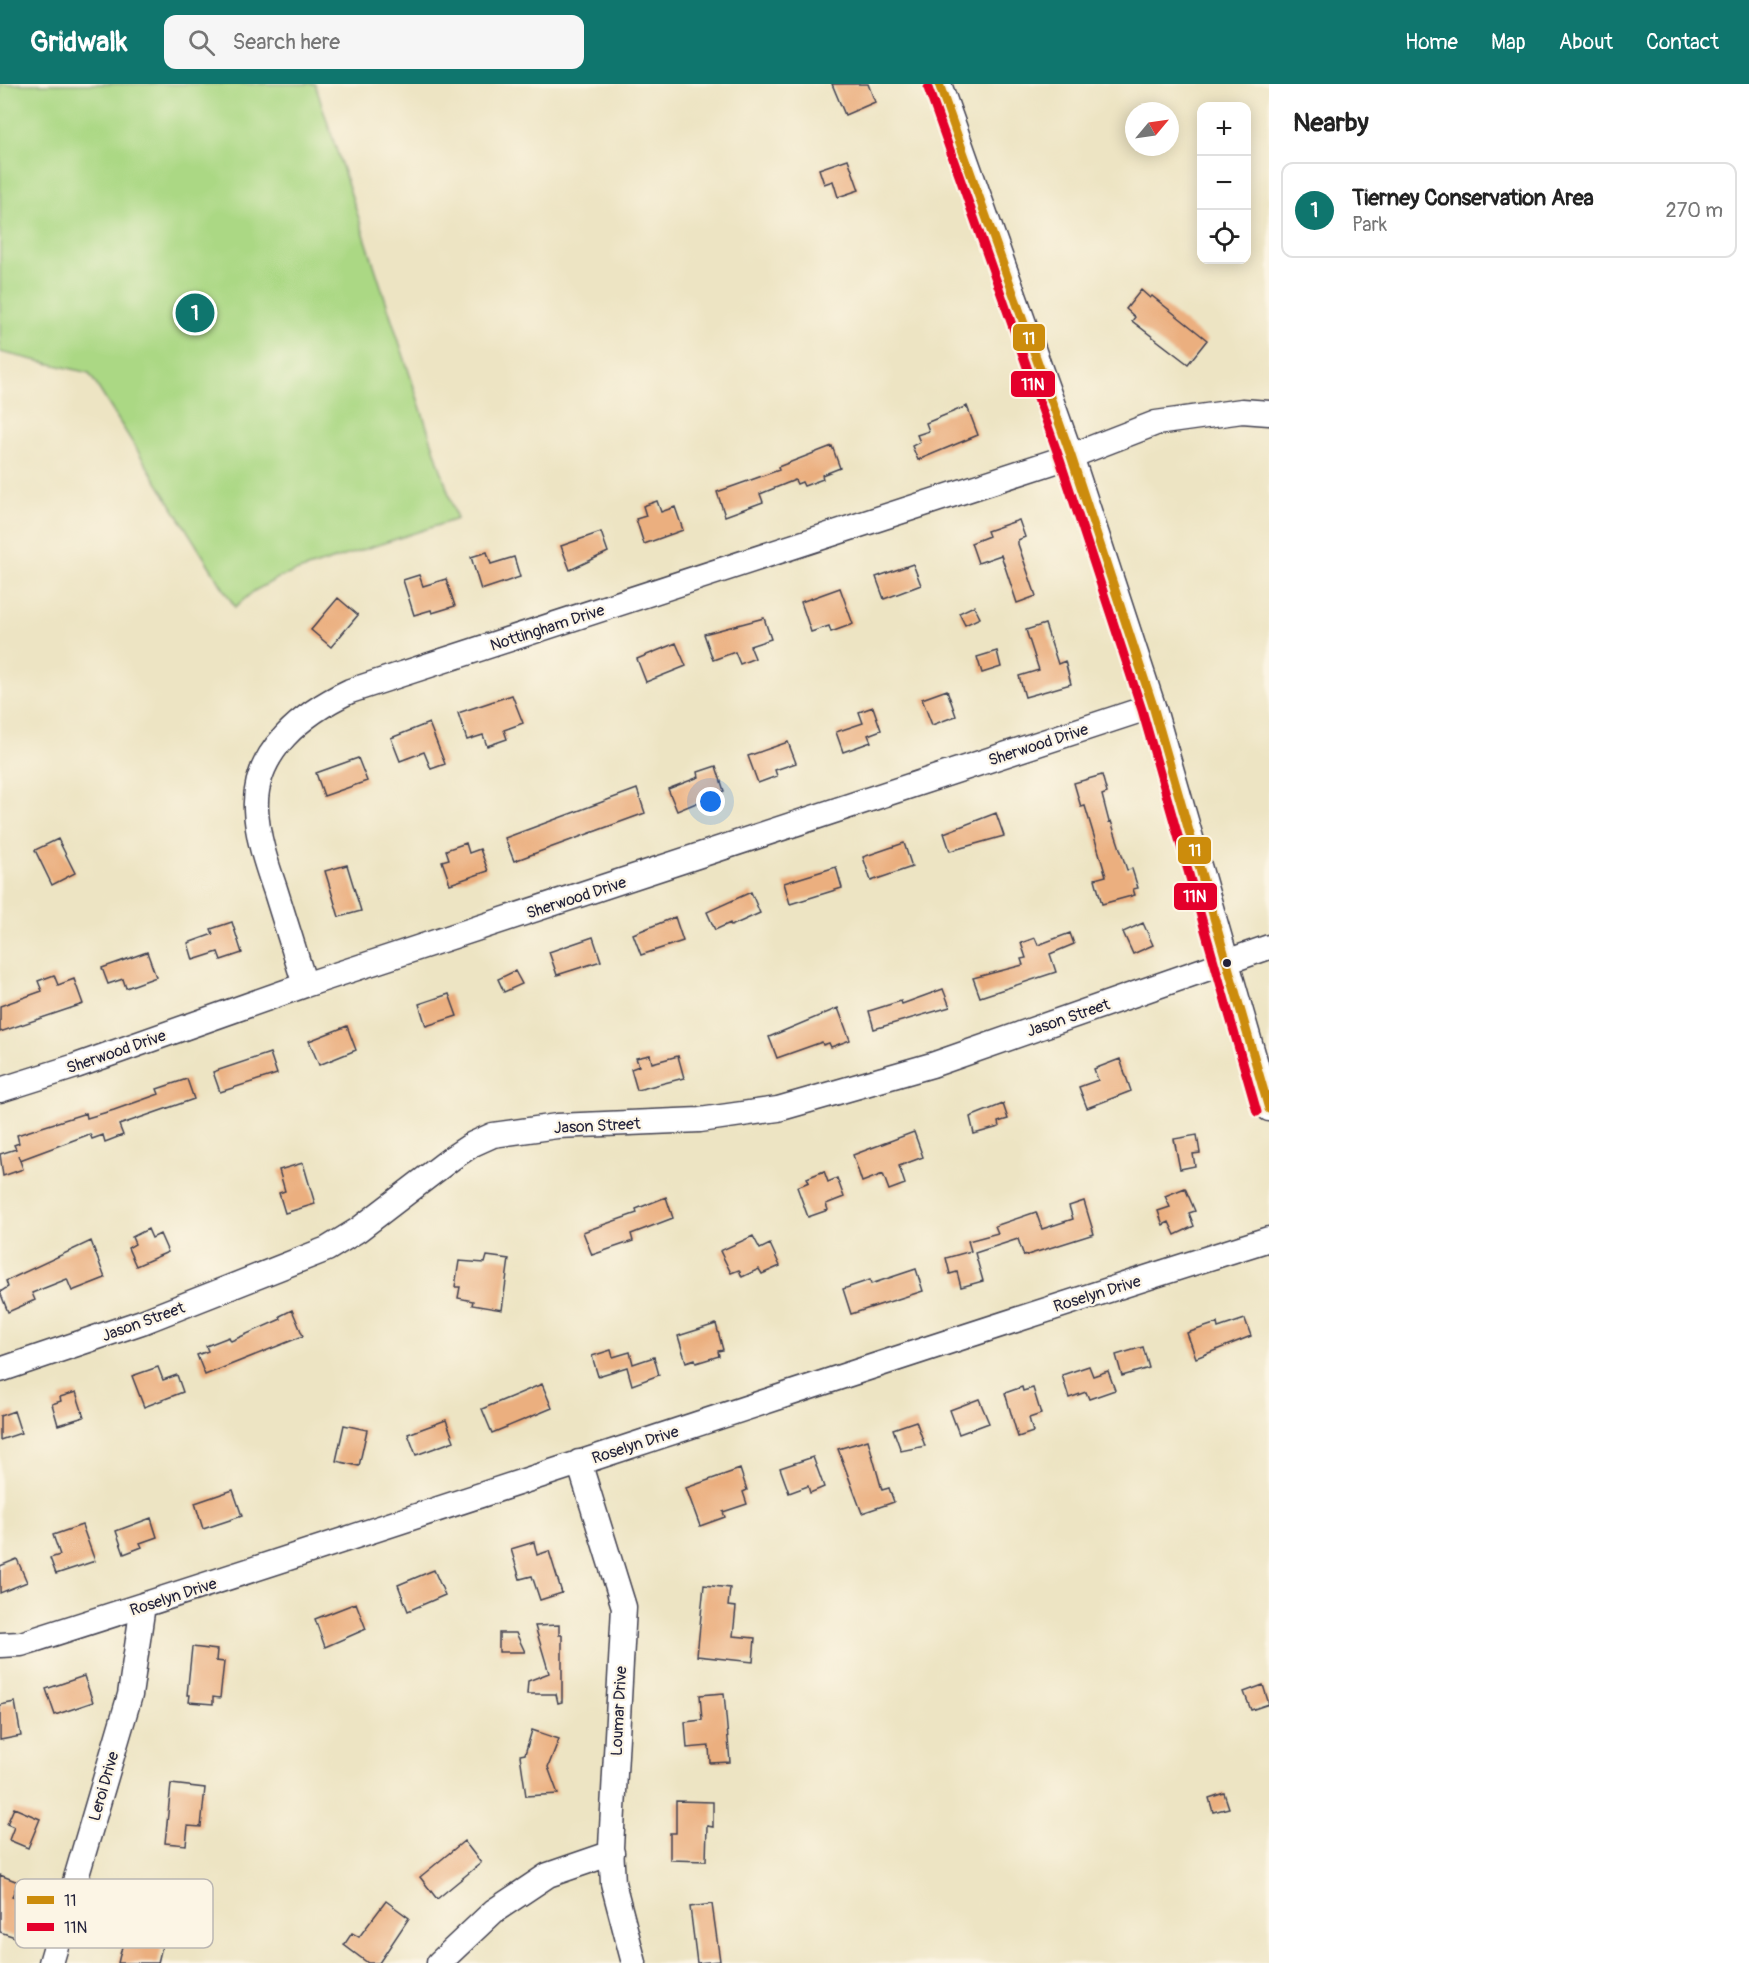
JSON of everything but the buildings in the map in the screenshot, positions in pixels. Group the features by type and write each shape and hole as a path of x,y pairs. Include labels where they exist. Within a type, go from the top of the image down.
{"street":[{"path":"939,84 1071,456 1153,706 1269,1109"},
{"name":"Nottingham Drive","path":"305,985 265,858 256,807 259,785 268,761 283,738 316,709 350,691 1071,456 1155,423 1242,411 1269,413"},
{"name":"Sherwood Drive","path":"0,1090 76,1066 305,985 1153,706"},
{"name":"Jason Street","path":"0,1370 141,1322 318,1254 358,1230 452,1158 473,1144 493,1135 557,1126 700,1120 778,1109 932,1065 1269,947"},
{"name":"Roselyn Drive","path":"0,1645 21,1644 143,1605 990,1327 1269,1239"},
{"name":"Loumar Drive","path":"579,1462 624,1607 612,1853 613,1883 634,1963"},
{"name":"Leroi Drive","path":"76,1879 130,1695 143,1605"},
{"path":"439,1963 494,1911 548,1875 612,1853"},
{"name":"Leroi Drive","path":"51,1963 55,1948"}],"green space":[{"path":"0,84 315,84 457,519 280,577 254,591 235,607 89,373 0,352"}],"transit line":[{"name":"11","path":"939,84 1071,456 1153,706 1269,1109"},
{"name":"11N","path":"928,88 1060,460 1142,710 1257,1112"}],"place":[{"name":"Tierney Conservation Area","path":"195,313"}]}
